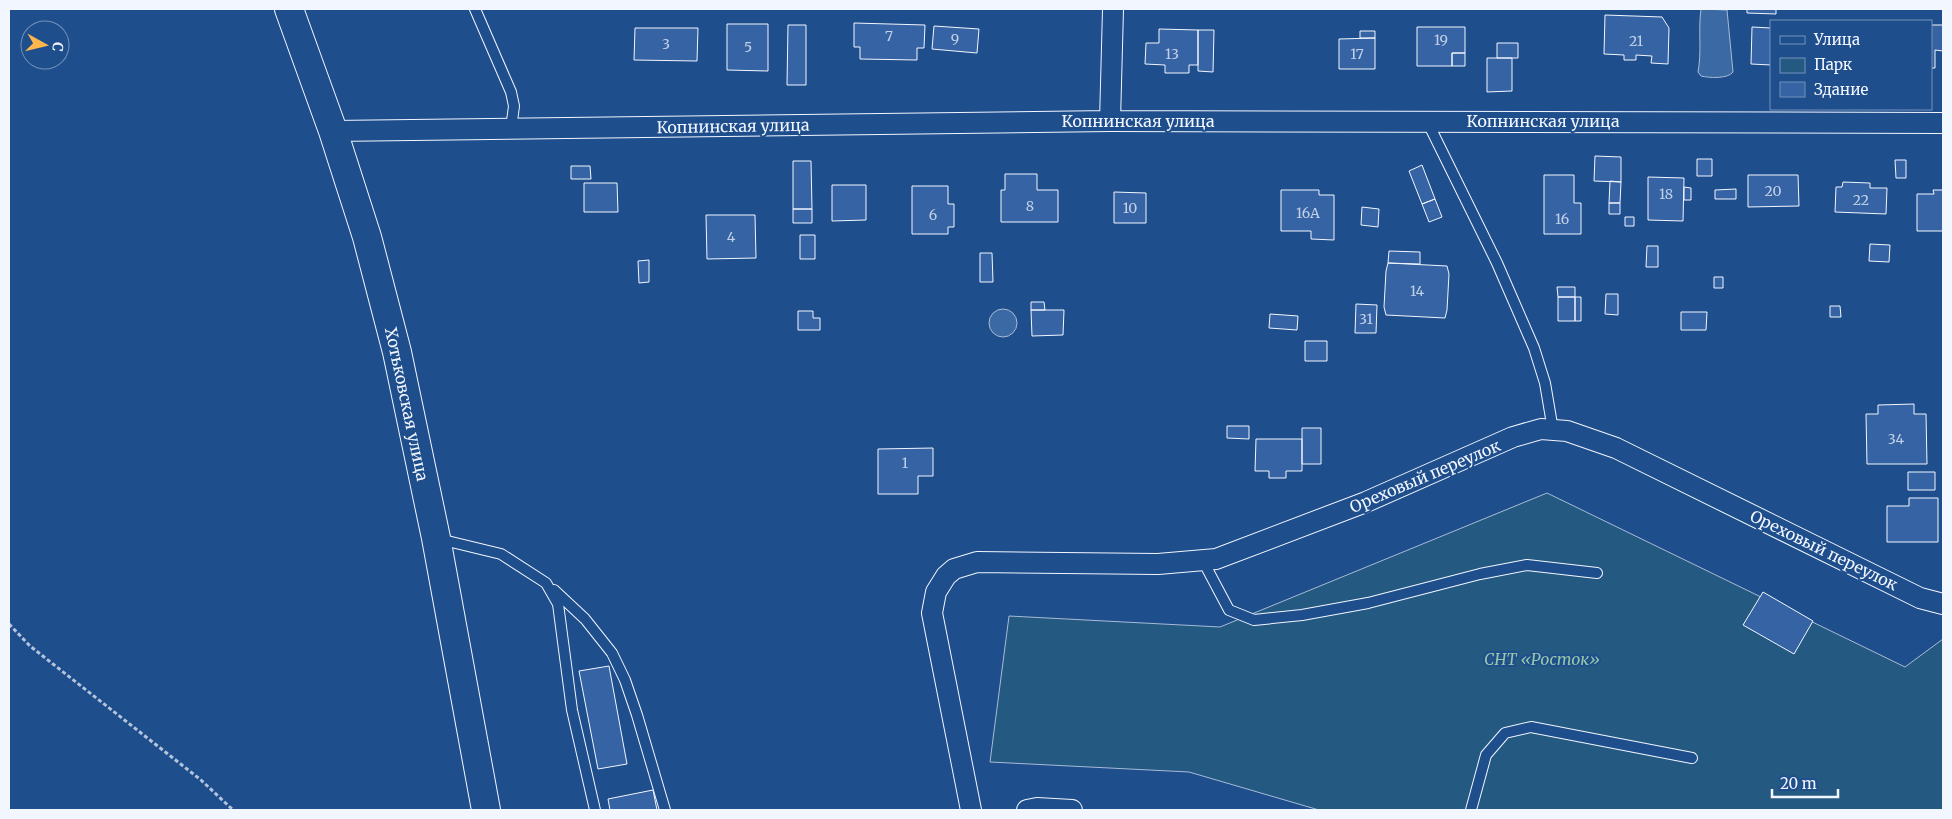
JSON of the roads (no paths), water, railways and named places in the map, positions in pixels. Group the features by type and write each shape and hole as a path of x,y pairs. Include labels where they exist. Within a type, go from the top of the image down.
{"main road":[{"name":"Хотьковская улица","path":"289,9 333,131 367,236 394,343 436,538 486,810"}],"street":[{"path":"1110,120 1113,9"},
{"name":"Копнинская улица","path":"333,131 1110,120 1943,123"},
{"name":"Ореховый переулок","path":"971,810 932,613 936,592 946,576 954,569 977,562 1158,564 1216,559 1366,502 1513,437 1540,429 1567,432 1616,448 1920,598 1943,604"},
{"path":"1027,810 1037,808 1072,810"}],"lane":[{"path":"475,9 511,92 514,106 511,129"},
{"path":"1428,121 1497,263 1534,348 1545,383 1553,430"},
{"path":"436,538 501,554 546,583 585,618 612,653 625,680 665,810"},
{"path":"1203,561 1228,610 1254,620 1302,615 1368,603 1480,574 1527,565 1597,573"},
{"path":"546,583 558,604 572,710 595,810"},
{"path":"1471,810 1486,755 1505,733 1531,727 1692,758"}],"park label":[{"name":"СНТ «Росток»","path":"1542,659"}]}
